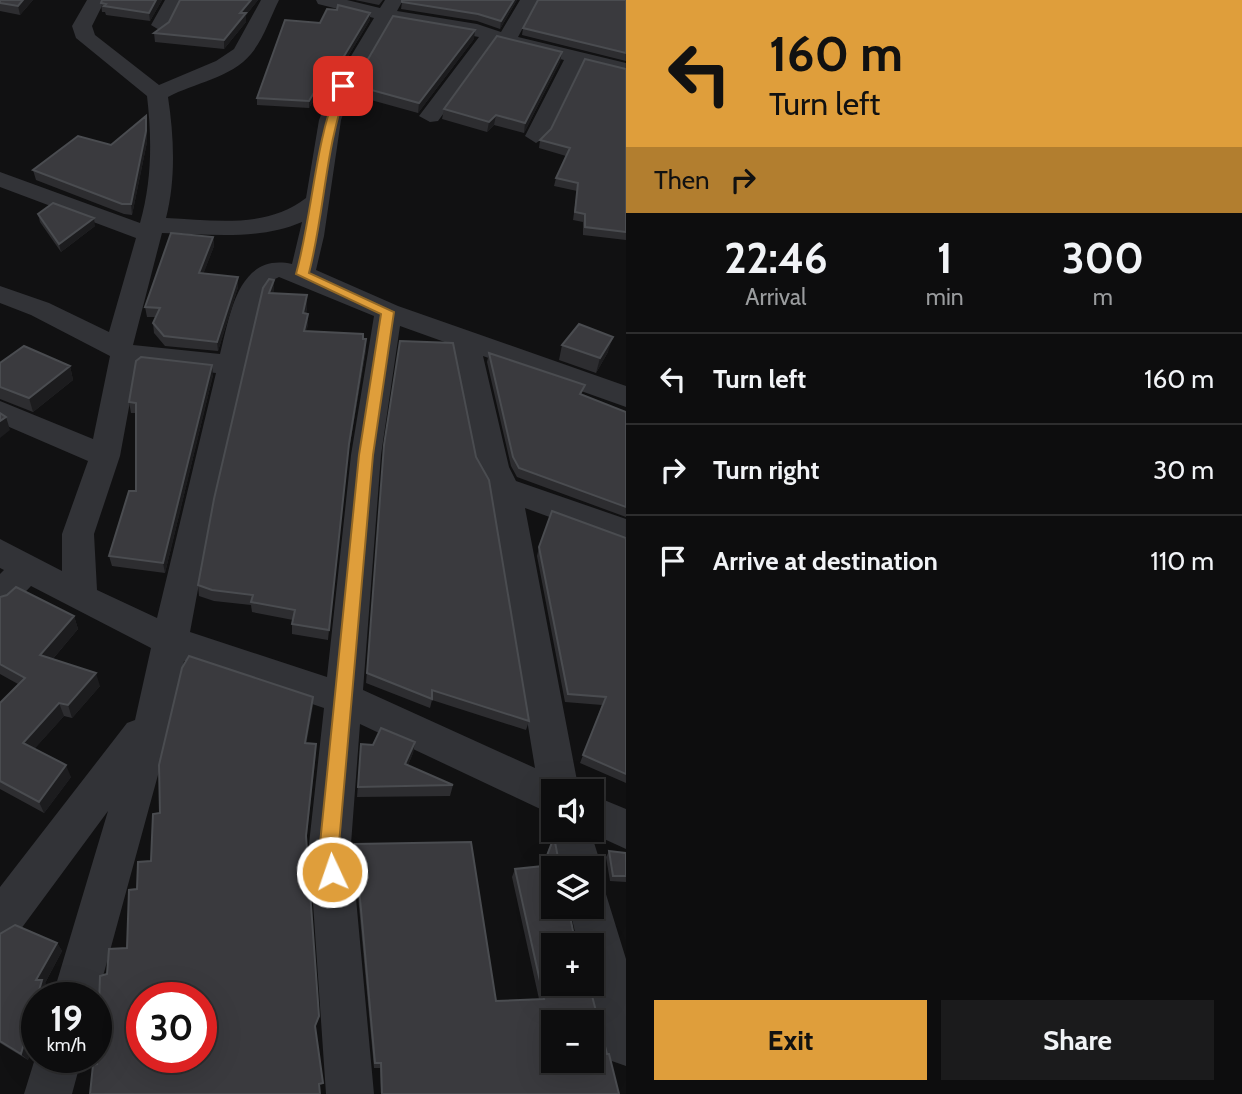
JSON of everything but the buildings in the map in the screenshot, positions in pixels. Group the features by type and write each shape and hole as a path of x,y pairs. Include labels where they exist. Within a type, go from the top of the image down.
{"street":[{"path":"80,598 78,534 105,456 122,350 161,192 161,123 157,94 86,38 82,26 96,0"},
{"path":"161,24 174,0"},
{"path":"157,94 181,80 215,70 241,53 270,0"},
{"path":"430,116 528,0"},
{"path":"335,2 392,4 498,38 626,69"},
{"path":"302,274 318,200 330,120 343,86 392,4"},
{"path":"536,136 575,57"},
{"path":"0,179 150,230 258,226 299,216 318,200"},
{"path":"79,982 153,720 198,509 248,298 262,275 276,268 302,274 388,312 625,395"},
{"path":"0,294 40,310 122,350 217,364 233,362"},
{"path":"350,1094 330,844 366,455 388,312"},
{"path":"466,340 492,467 505,489 557,779"},
{"path":"0,411 105,456"},
{"path":"505,489 626,532"},
{"path":"0,596 13,561 80,598 171,641 344,698 541,790"},
{"path":"0,922 153,720"},
{"path":"604,819 626,829"},
{"path":"593,919 626,1043"},
{"path":"48,1094 54,1073"}],"route":[{"path":"332,872 330,844 366,455 388,312 302,274 312,236 330,120 343,86"}]}
